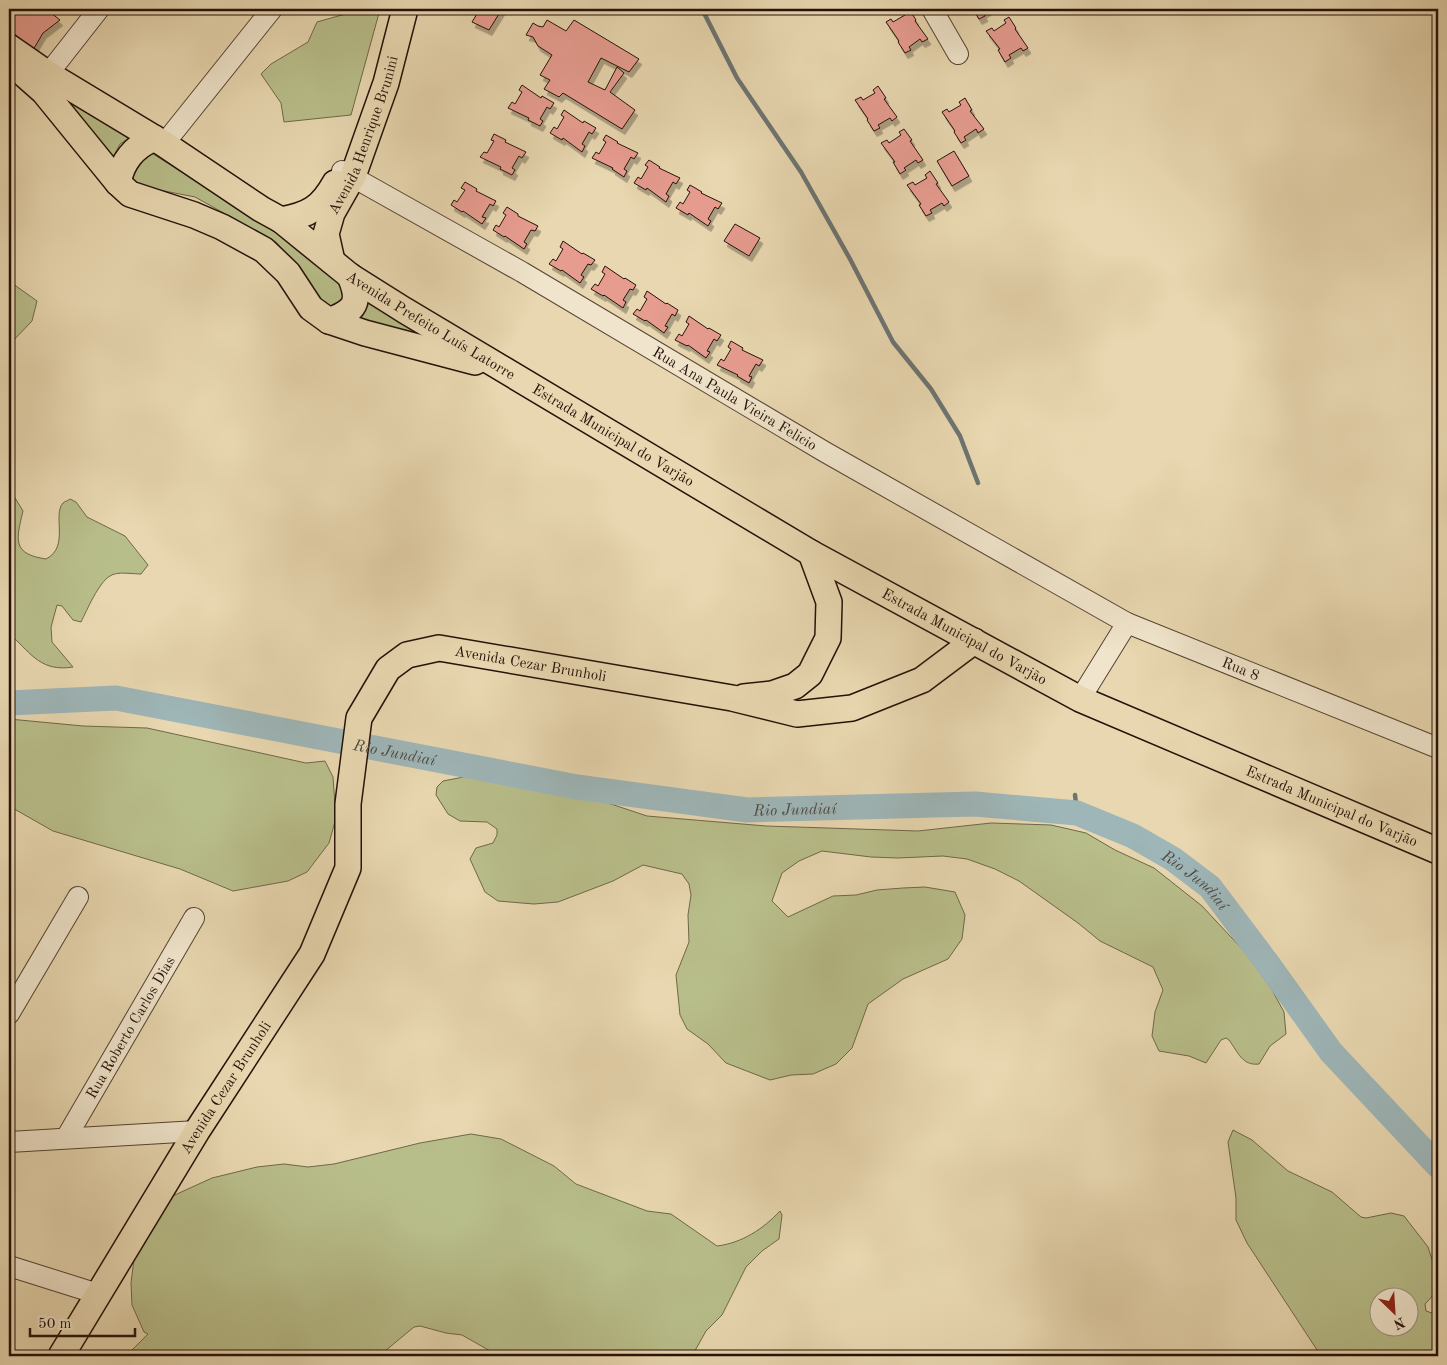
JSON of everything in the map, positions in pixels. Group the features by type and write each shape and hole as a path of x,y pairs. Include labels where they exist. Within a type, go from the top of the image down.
{"main road":[{"name":"Avenida Henrique Brunini","path":"281,220 293,218 320,206 348,173 388,9"},
{"name":"Avenida Henrique Brunini","path":"329,321 346,314 354,305 356,292 341,268 326,234 332,213 386,83 405,9"},
{"name":"Avenida Prefeito Luís Latorre","path":"9,47 48,74 159,141 261,209 281,220 341,268 404,310 515,375"},
{"name":"Avenida Prefeito Luís Latorre","path":"9,60 44,92 118,183 130,194 194,215 222,227 264,250 288,273 311,308 329,321 365,333 463,358 515,375"},
{"path":"118,183 120,173 129,155 136,148 159,141"},
{"name":"Estrada Municipal do Varjão","path":"515,375 811,553 1080,700 1438,851"},
{"name":"Avenida Cezar Brunholi","path":"732,698 772,694 795,686 810,674 828,638 829,602 811,553"},
{"name":"Avenida Cezar Brunholi","path":"61,1356 197,1132 312,954 348,868 348,804 359,718 388,669 407,655 439,648 732,698 797,714 852,708 922,680 974,641"}],"street":[{"path":"48,74 99,9"},
{"path":"159,141 272,9"},
{"path":"932,9 958,54"},
{"name":"Rua Ana Paula Vieira Felicio","path":"348,173 522,272 825,452 1127,623"},
{"path":"1080,700 1127,623"},
{"name":"Rua 8","path":"1127,623 1438,748"},
{"path":"9,1014 78,897"},
{"name":"Rua Roberto Carlos Dias","path":"66,1138 194,918"},
{"path":"9,1142 197,1132"},
{"path":"9,1266 98,1294"}],"green space":[{"path":"363,9 379,13 351,115 284,122 281,103 261,74 271,64 308,42 317,22"},
{"path":"56,93 134,135 120,144 111,161"},
{"path":"153,154 284,236 342,278 346,293 341,304 328,307 321,302 303,272 276,242 195,197 134,185 130,172 145,156"},
{"path":"9,281 37,301 32,321 9,345"},
{"path":"366,296 452,345 358,325 365,309"},
{"path":"9,488 23,511 18,538 22,549 27,553 46,559 53,554 59,539 60,508 63,503 70,499 76,502 87,517 125,536 148,565 141,574 113,574 106,579 81,622 73,620 62,606 57,605 51,627 52,642 73,667 53,667 38,660 12,636 9,630"},
{"path":"9,719 83,726 147,728 306,763 325,761 333,777 336,818 329,843 307,872 288,881 233,891 180,869 53,831 9,806"},
{"path":"469,776 536,779 647,816 766,826 918,831 991,823 1051,825 1086,833 1115,850 1154,868 1202,906 1245,952 1272,990 1284,1012 1286,1034 1270,1046 1259,1064 1248,1063 1244,1060 1226,1038 1221,1040 1206,1063 1189,1056 1159,1051 1152,1036 1155,1012 1163,990 1153,967 1100,941 1019,881 995,869 967,859 943,856 871,857 822,851 799,861 782,873 772,901 788,917 833,896 856,895 877,890 925,887 955,892 965,915 962,939 948,959 903,979 868,1004 852,1048 836,1064 813,1074 791,1075 770,1080 726,1063 708,1044 687,1029 680,1015 676,975 689,942 688,915 691,895 689,884 682,874 643,865 613,881 558,902 534,904 498,901 485,892 470,859 476,848 493,843 497,835 497,829 487,822 460,821 448,814 436,795 437,787 443,781"},
{"path":"1233,1130 1252,1140 1288,1171 1332,1192 1361,1217 1366,1218 1391,1213 1404,1216 1428,1247 1435,1269 1437,1291 1425,1304 1426,1311 1438,1315 1438,1356 1321,1356 1247,1243 1236,1220 1236,1198 1228,1142"},
{"path":"471,1134 501,1139 554,1166 576,1184 647,1211 671,1214 717,1246 735,1242 752,1234 780,1211 782,1215 779,1239 762,1251 746,1267 722,1315 706,1331 692,1356 499,1356 462,1335 420,1326 414,1327 379,1356 126,1356 148,1334 144,1332 132,1305 131,1283 134,1259 166,1199 212,1178 257,1167 284,1164 308,1167 334,1164 420,1143"}],"building":[{"path":"9,9 46,9 60,20 43,33 33,50 9,29"},
{"path":"480,9 502,9 489,30 472,22"},
{"path":"909,9 928,39 922,42 920,39 909,47 911,50 905,53 886,22 891,19 893,22 905,15 903,11"},
{"path":"973,9 989,9 983,13 985,16 979,19"},
{"path":"1009,17 1028,48 1023,51 1021,48 1009,55 1011,58 1005,62 998,50 1000,49 986,31 992,28 994,31 1006,23 1004,20"},
{"path":"547,20 566,31 574,20 639,59 629,72 601,58 588,82 605,90 617,67 624,73 610,92 635,110 622,129 563,93 559,97 544,89 550,80 540,75 552,55 538,46 533,37 526,35 533,23 543,27"},
{"path":"522,85 541,98 542,96 554,103 550,109 547,107 540,119 543,121 540,126 528,120 529,118 508,108 512,102 515,104 522,92 519,90"},
{"path":"878,86 886,98 884,99 897,117 892,121 890,118 878,125 880,128 874,131 855,100 861,97 863,100 875,93 873,90"},
{"path":"965,98 972,110 970,111 984,129 978,133 976,129 964,137 966,140 961,143 942,112 947,109 949,112 961,105 959,102"},
{"path":"564,110 583,123 584,121 596,128 592,134 589,132 582,144 585,146 582,152 563,138 562,140 550,133 554,127 557,129 564,117 561,115"},
{"path":"904,129 923,160 918,163 916,160 904,168 906,170 900,174 893,162 895,162 881,143 887,140 889,143 901,135 899,132"},
{"path":"494,134 506,140 505,142 526,152 522,158 519,156 512,168 515,170 512,175 500,169 501,167 480,157 484,152 487,153 494,141 491,140"},
{"path":"606,135 617,143 638,153 634,159 631,157 624,169 627,171 624,177 613,168 592,158 596,152 599,154 606,142 603,140"},
{"path":"954,151 969,176 952,186 937,161"},
{"path":"649,160 659,168 680,178 676,184 673,182 666,194 669,196 666,202 647,188 646,190 634,183 638,177 641,179 648,167 645,165"},
{"path":"930,171 938,183 936,184 949,202 944,206 942,203 930,210 932,213 926,216 919,205 921,204 907,185 913,182 915,185 927,178 925,175"},
{"path":"465,182 477,189 476,191 496,201 493,206 490,204 482,217 486,218 482,224 451,205 454,200 457,202 465,190 461,188"},
{"path":"690,185 701,193 722,203 718,209 715,207 708,219 711,221 708,226 689,213 688,215 676,208 680,202 683,204 690,192 687,190"},
{"path":"507,207 518,214 518,216 538,226 535,231 531,230 524,242 527,244 524,249 493,230 496,225 499,227 506,215 503,213"},
{"path":"735,224 760,238 749,256 724,241"},
{"path":"563,241 595,260 591,265 588,264 581,275 584,277 580,283 562,270 549,264 553,259 556,261 563,249 560,247"},
{"path":"605,266 636,285 633,290 630,289 623,300 626,302 623,308 591,289 595,284 598,286 605,274 602,272"},
{"path":"647,291 678,310 675,316 672,314 665,326 668,327 664,333 646,320 633,314 637,309 640,311 647,299 644,297"},
{"path":"689,316 721,335 717,341 714,339 707,351 710,352 706,358 688,345 675,340 679,334 682,336 689,324 686,322"},
{"path":"731,341 743,348 742,350 763,360 759,366 756,364 749,376 752,377 749,383 738,375 717,365 721,359 724,361 731,349 728,347"}],"waterway":[{"path":"702,9 737,78 801,172 850,259 893,342 931,389 960,436 978,483"},
{"name":"Rio Jundiaí","path":"9,703 116,698 577,787 747,810 975,804 1077,813 1133,836 1173,859 1210,887 1331,1052 1438,1166"},
{"path":"1075,795 1077,813"}]}
